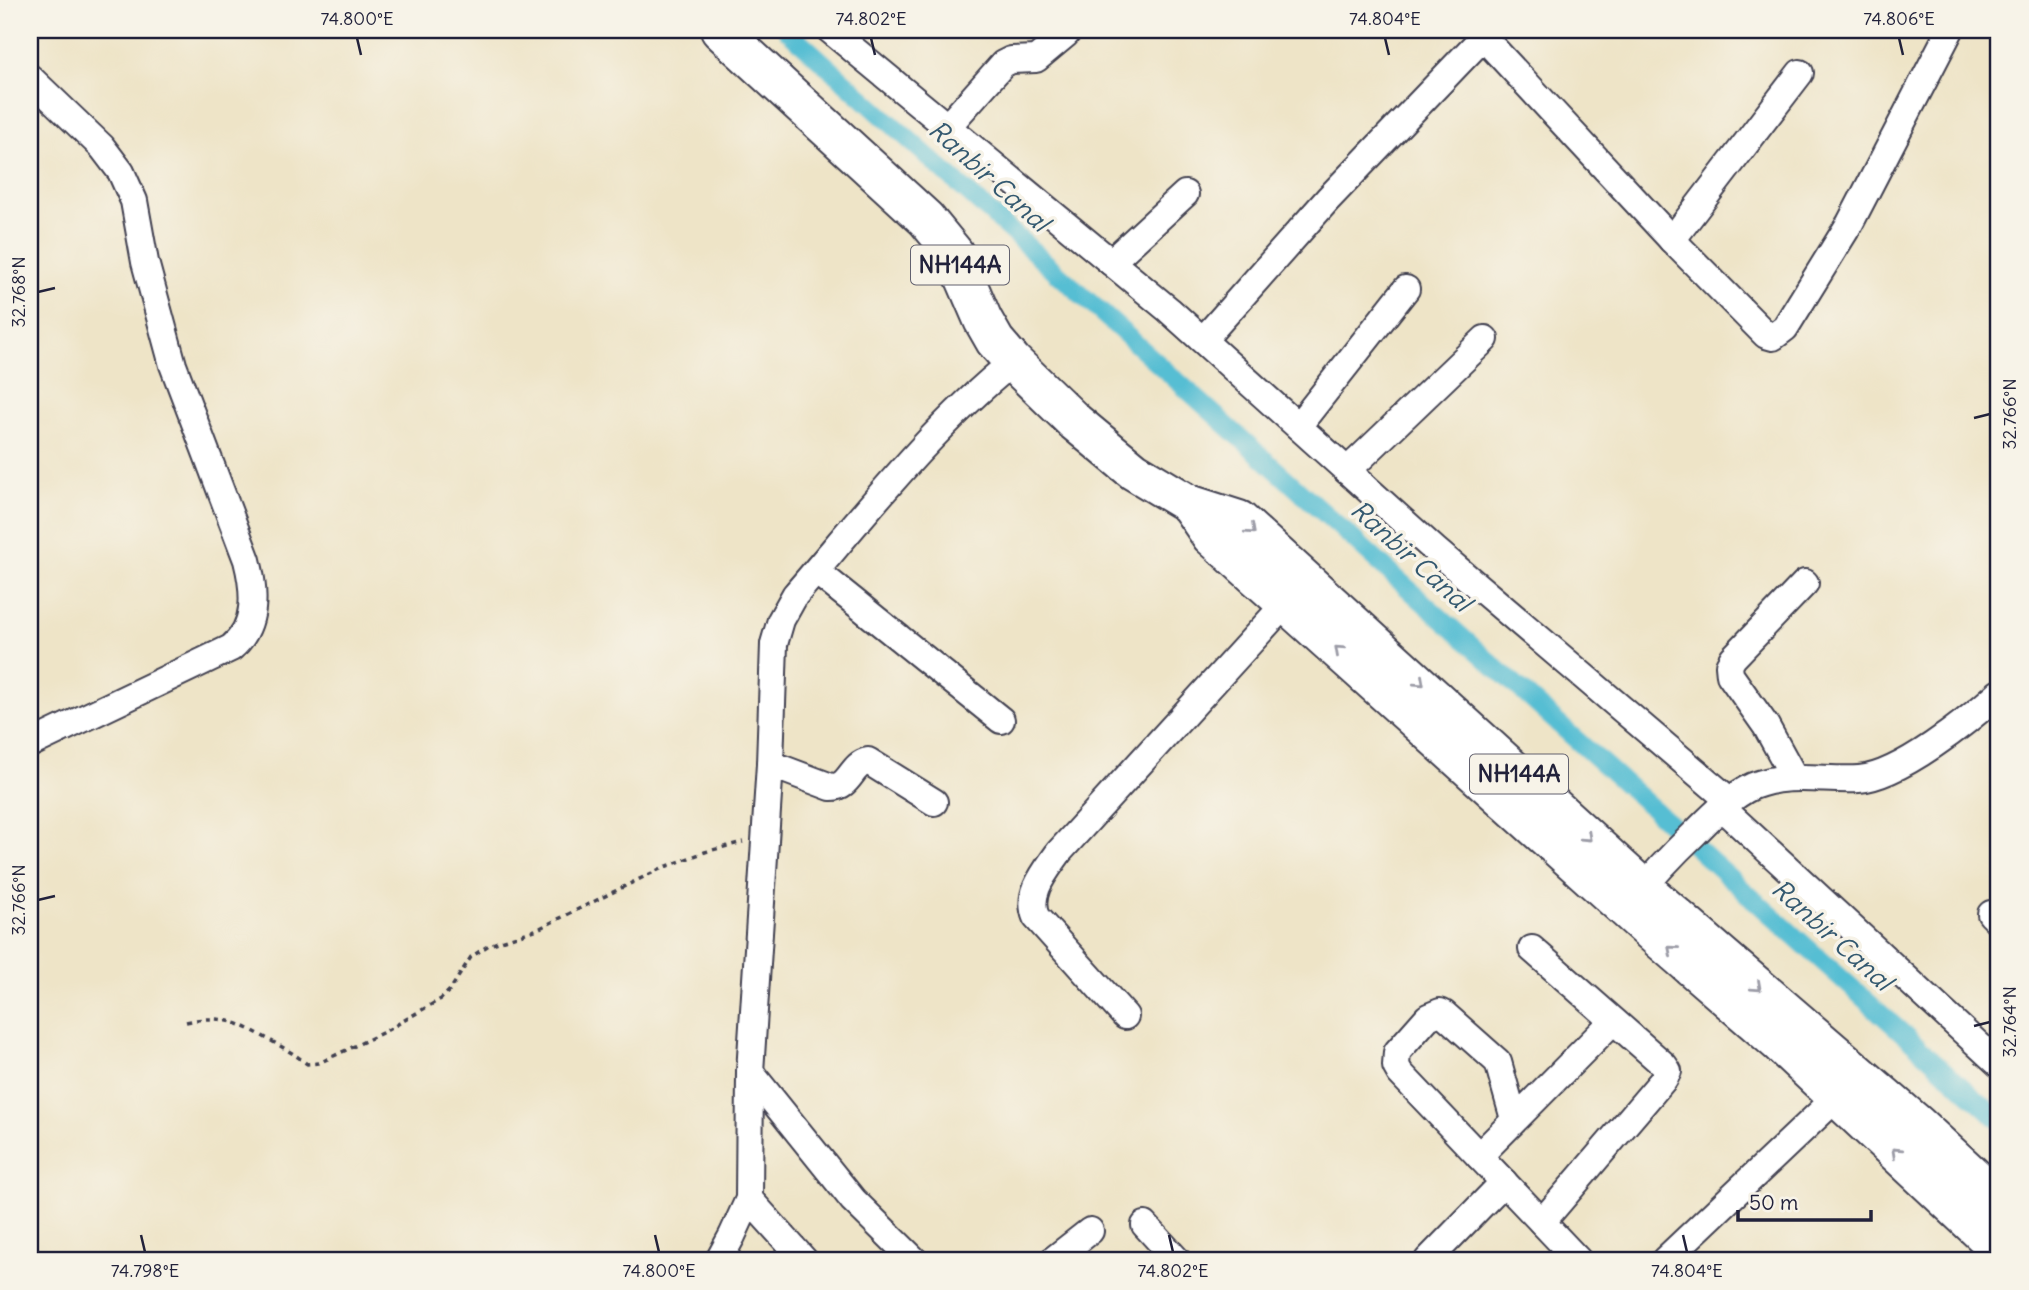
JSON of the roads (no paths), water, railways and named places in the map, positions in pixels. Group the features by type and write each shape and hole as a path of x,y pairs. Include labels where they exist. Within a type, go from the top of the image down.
{"highway":[{"name":"NH144A","path":"720,30 926,219 961,266 983,320 995,341 1075,422 1134,471 1189,504 1240,520 1837,1097"},
{"name":"NH144A","path":"1189,504 1211,536 1286,603 1634,898 1918,1125 1999,1200"},
{"path":"1837,1097 1999,1249"}],"street":[{"path":"830,30 1203,340 1435,550 1726,804 1999,1064"},
{"path":"1203,340 1328,199 1486,33 1672,240 1766,335 1773,337 1785,328 1850,223 1950,30"},
{"path":"947,127 1003,64 1011,60 1035,59 1066,34"},
{"path":"1672,240 1800,74"},
{"path":"30,78 102,147 121,172 134,201 145,262 173,365 247,560 251,577 252,611 248,628 242,639 232,648 30,744"},
{"path":"1111,262 1185,194"},
{"path":"1298,426 1406,289"},
{"path":"1348,471 1485,340"},
{"path":"719,1260 748,1199 750,1072 770,764 774,644 781,620 795,595 933,436 982,387 1013,362"},
{"path":"816,571 1001,720"},
{"path":"1794,778 1766,726 1737,687 1728,665 1805,583"},
{"path":"1125,1016 1036,917 1033,899 1039,880 1065,845 1286,603"},
{"path":"1634,898 1670,858 1726,804 1752,787 1782,778 1869,778 1909,759 1966,722 1999,693"},
{"path":"770,764 837,788 845,783 861,762 868,761 934,802"},
{"path":"1532,949 1668,1071 1542,1222"},
{"path":"1514,1119 1497,1062 1448,1016 1440,1012 1428,1017 1397,1052 1396,1066 1400,1073 1578,1260"},
{"path":"1479,1156 1613,1021"},
{"path":"750,1072 853,1200 914,1260"},
{"path":"1665,1260 1837,1097"},
{"path":"1428,1260 1504,1182"},
{"path":"748,1199 804,1260"},
{"path":"1144,1226 1177,1260"},
{"path":"1053,1260 1090,1231"}],"waterway":[{"name":"Ranbir Canal","path":"787,30 1999,1120"}]}
